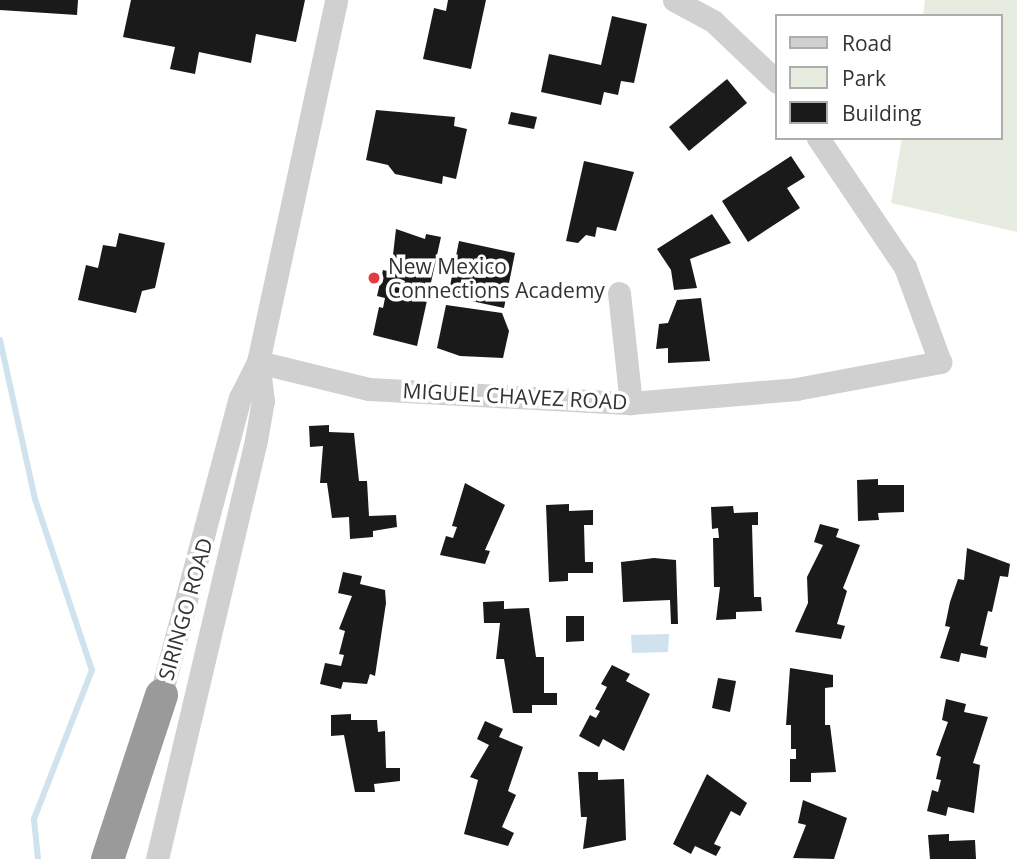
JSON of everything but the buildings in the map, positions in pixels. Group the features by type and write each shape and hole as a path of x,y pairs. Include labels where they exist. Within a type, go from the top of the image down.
{"highway":[{"path":"107,859 161,695"}],"street":[{"name":"SIRINGO ROAD","path":"122,859 161,695 240,398 258,362 336,0"},
{"path":"674,0 713,21 776,81"},
{"name":"MIGUEL CHAVEZ ROAD","path":"258,362 369,389 631,403 796,389 940,362 905,267 819,140"},
{"path":"619,293 631,403"},
{"name":"SIRINGO ROAD","path":"157,859 258,427 263,401 258,362"}],"green space":[{"path":"925,0 1017,0 1017,232 891,203 902,140 1003,140 1003,14 923,14"}],"water":[{"path":"669,634 668,652 632,653 631,635"}],"waterway":[{"path":"0,340 35,499 92,670 34,819 38,859"}],"place":[{"name":"New Mexico Connections Academy","path":"374,278"}]}
